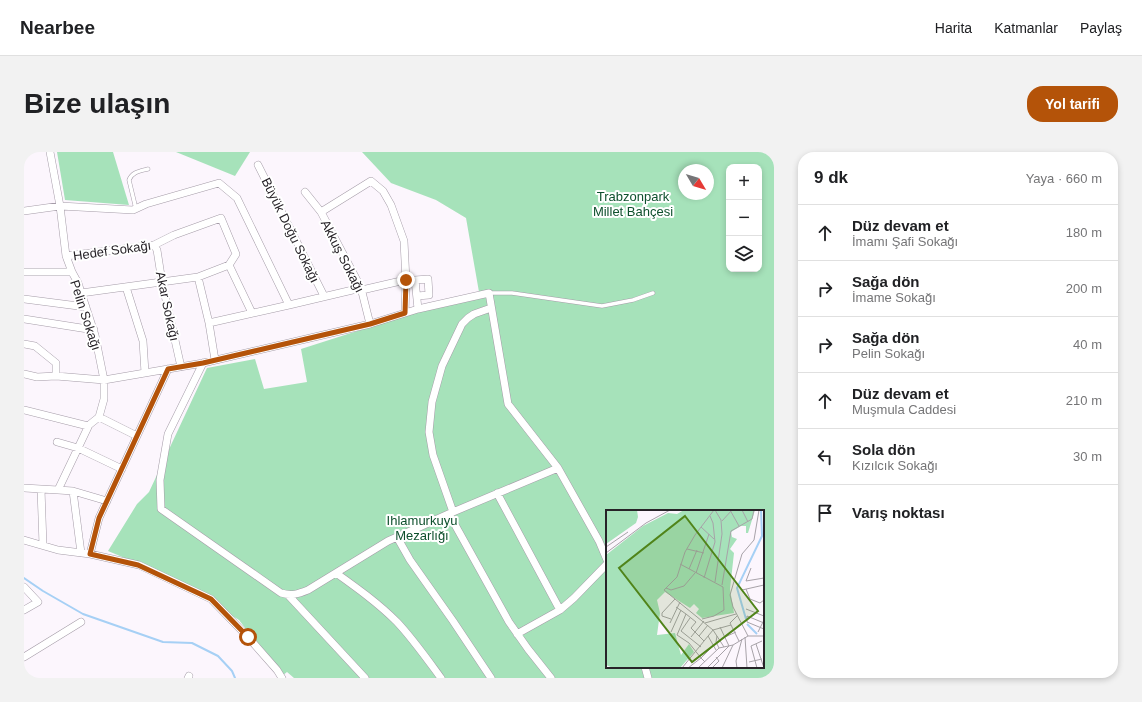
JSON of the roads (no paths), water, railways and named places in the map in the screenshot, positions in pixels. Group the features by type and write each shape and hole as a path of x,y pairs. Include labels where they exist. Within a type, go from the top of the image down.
{"street":[{"name":"Pelin Sokağı","path":"50,152 60,206 66,256 78,283 94,330 104,380 104,399 99,417"},
{"name":"Büyük Doğu Sokağı","path":"258,164 324,296"},
{"path":"320,212 371,181 383,191 392,205 404,241 406,281 405,313"},
{"path":"24,211 60,206 133,210 146,204 220,183 237,198 288,305"},
{"name":"Akkuş Sokağı","path":"305,192 320,212 362,289 370,324"},
{"name":"Hedef Sokağı","path":"66,256 154,245 174,235 221,218 236,254 229,265"},
{"name":"Akar Sokağı","path":"154,245 157,250 162,282 181,367"},
{"path":"81,293 198,277 229,265 252,313"},
{"path":"24,272 72,272"},
{"path":"198,277 209,322 215,360"},
{"path":"209,322 324,296 406,281 428,279 429,295 417,296"},
{"path":"415,280 418,309"},
{"path":"126,287 143,341 145,373"},
{"path":"24,374 37,377 56,376 104,380 181,367 370,324 418,309 489,293 508,404 558,468 599,541 606,558"},
{"path":"24,299 86,307"},
{"path":"492,308 474,314 462,324 442,366 432,402 429,432 433,455 451,513 509,622 551,678"},
{"path":"24,319 94,330"},
{"path":"24,344 34,346 56,363 56,376"},
{"path":"203,363 168,434 160,480 162,510 281,593 290,596 297,595 308,590 388,541 558,468"},
{"path":"90,554 99,518 168,369"},
{"path":"24,410 88,426"},
{"path":"58,490 88,426 99,417 137,436"},
{"path":"57,442 78,448 122,469"},
{"path":"24,488 73,491 107,501"},
{"path":"41,489 43,545"},
{"path":"73,491 81,553"},
{"path":"497,493 560,610"},
{"path":"397,537 410,560 491,678"},
{"path":"24,540 58,550 90,554 138,565 211,599 248,637 277,670 282,678"},
{"path":"518,634 560,610 574,598 606,565"},
{"path":"336,572 380,606 397,622 441,678"},
{"path":"24,587 38,602 24,610"},
{"path":"290,596 365,678"},
{"path":"24,657 81,622"},
{"path":"645,668 648,678"}],"lane":[{"path":"136,209 129,178 133,174 148,169"},
{"path":"489,293 512,293 602,306 633,300 654,293"}],"waterway":[{"path":"24,578 43,591 83,614 163,642 192,643 218,656 232,671 235,678"}],"park label":[{"name":"Trabzonpark Millet Bahçesi","path":"633,204"},
{"name":"Ihlamurkuyu Mezarlığı","path":"422,528"}]}
